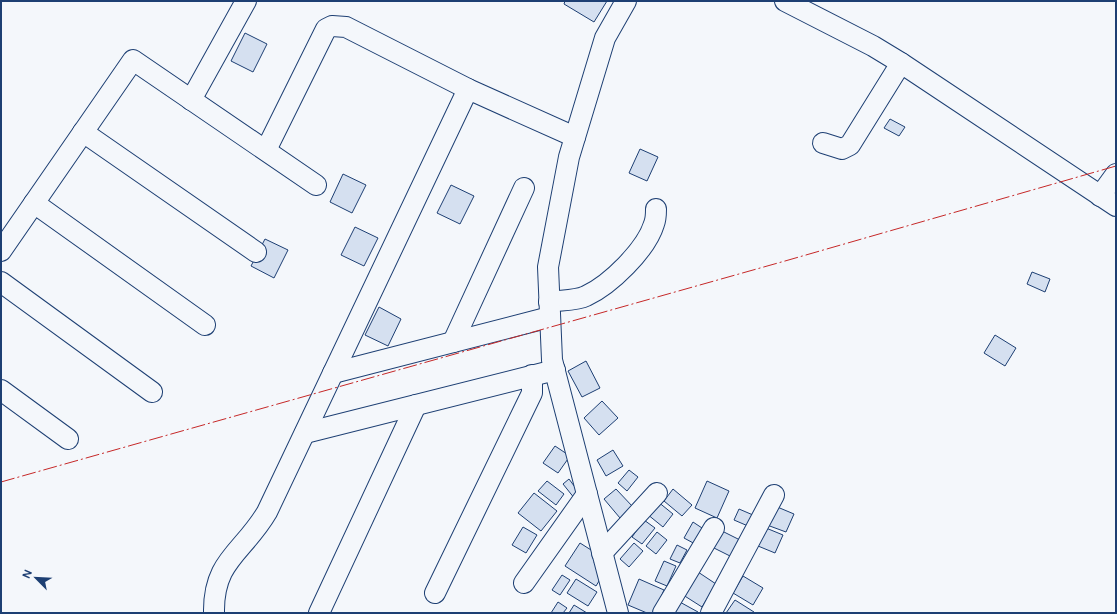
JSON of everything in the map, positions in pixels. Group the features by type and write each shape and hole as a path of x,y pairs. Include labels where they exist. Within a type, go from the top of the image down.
{"street":[{"path":"191,100 246,1"},
{"path":"615,610 602,553 552,360 548,267 569,157 605,38 626,1"},
{"path":"785,1 873,46 901,63 1108,201 1116,174"},
{"path":"266,150 326,30 332,26 346,27 468,90 575,137"},
{"path":"1,251 133,60 316,185"},
{"path":"823,143 842,149 850,146 901,63"},
{"path":"214,613 214,591 222,569 262,520 468,90"},
{"path":"83,132 256,252"},
{"path":"453,342 524,188"},
{"path":"34,203 205,325"},
{"path":"333,373 453,342 585,297 606,284 626,266 639,251 654,224 656,209"},
{"path":"1,282 152,392"},
{"path":"305,433 555,370"},
{"path":"435,593 532,393 532,376"},
{"path":"1,390 68,439"},
{"path":"319,613 416,405"},
{"path":"602,553 657,493"},
{"path":"524,583 587,494"},
{"path":"711,613 774,495"},
{"path":"663,613 714,528"}],"building":[{"path":"565,1 607,1 594,22 564,4"},
{"path":"245,33 267,44 253,72 231,61"},
{"path":"890,119 905,127 899,136 884,128"},
{"path":"640,149 658,157 647,181 629,173"},
{"path":"343,174 366,185 352,213 330,202"},
{"path":"451,185 474,196 460,224 437,213"},
{"path":"355,227 378,238 364,266 341,255"},
{"path":"265,239 288,250 274,278 251,266"},
{"path":"1032,272 1050,279 1045,292 1027,284"},
{"path":"379,307 401,319 388,346 365,335"},
{"path":"995,335 1016,348 1005,366 984,353"},
{"path":"586,361 600,388 582,397 568,371"},
{"path":"602,401 618,418 599,435 584,418"},
{"path":"555,446 570,456 558,473 543,463"},
{"path":"613,450 623,466 606,476 597,460"},
{"path":"629,470 638,477 627,491 618,483"},
{"path":"569,479 580,494 575,499 563,484"},
{"path":"547,481 564,494 556,505 538,491"},
{"path":"707,481 729,491 717,518 695,508"},
{"path":"616,489 633,507 620,518 604,499"},
{"path":"673,489 692,505 682,516 664,501"},
{"path":"534,493 557,511 541,531 518,513"},
{"path":"657,501 673,514 663,527 647,514"},
{"path":"775,506 794,514 786,532 767,525"},
{"path":"739,509 753,515 748,526 734,520"},
{"path":"644,520 655,528 642,544 632,537"},
{"path":"693,522 705,530 697,545 684,538"},
{"path":"523,527 537,535 526,553 512,545"},
{"path":"766,528 783,535 775,553 758,546"},
{"path":"720,530 742,541 734,558 712,547"},
{"path":"657,532 667,540 656,554 646,546"},
{"path":"580,543 599,555 594,563 605,571 596,586 565,566"},
{"path":"634,543 643,551 629,567 620,559"},
{"path":"677,545 687,550 680,563 670,559"},
{"path":"664,561 676,566 667,586 655,581"},
{"path":"695,570 716,584 702,607 680,593"},
{"path":"562,575 570,580 560,595 552,590"},
{"path":"743,576 763,588 753,605 733,593"},
{"path":"576,579 597,592 588,606 567,593"},
{"path":"639,579 664,590 654,613 647,613 628,605"},
{"path":"735,600 754,612 754,613 726,613"},
{"path":"678,601 698,612 698,613 672,613"},
{"path":"558,602 567,608 563,613 551,613"},
{"path":"574,605 587,613 569,613"}],"power":[{"path":"1,482 1116,166"}]}
